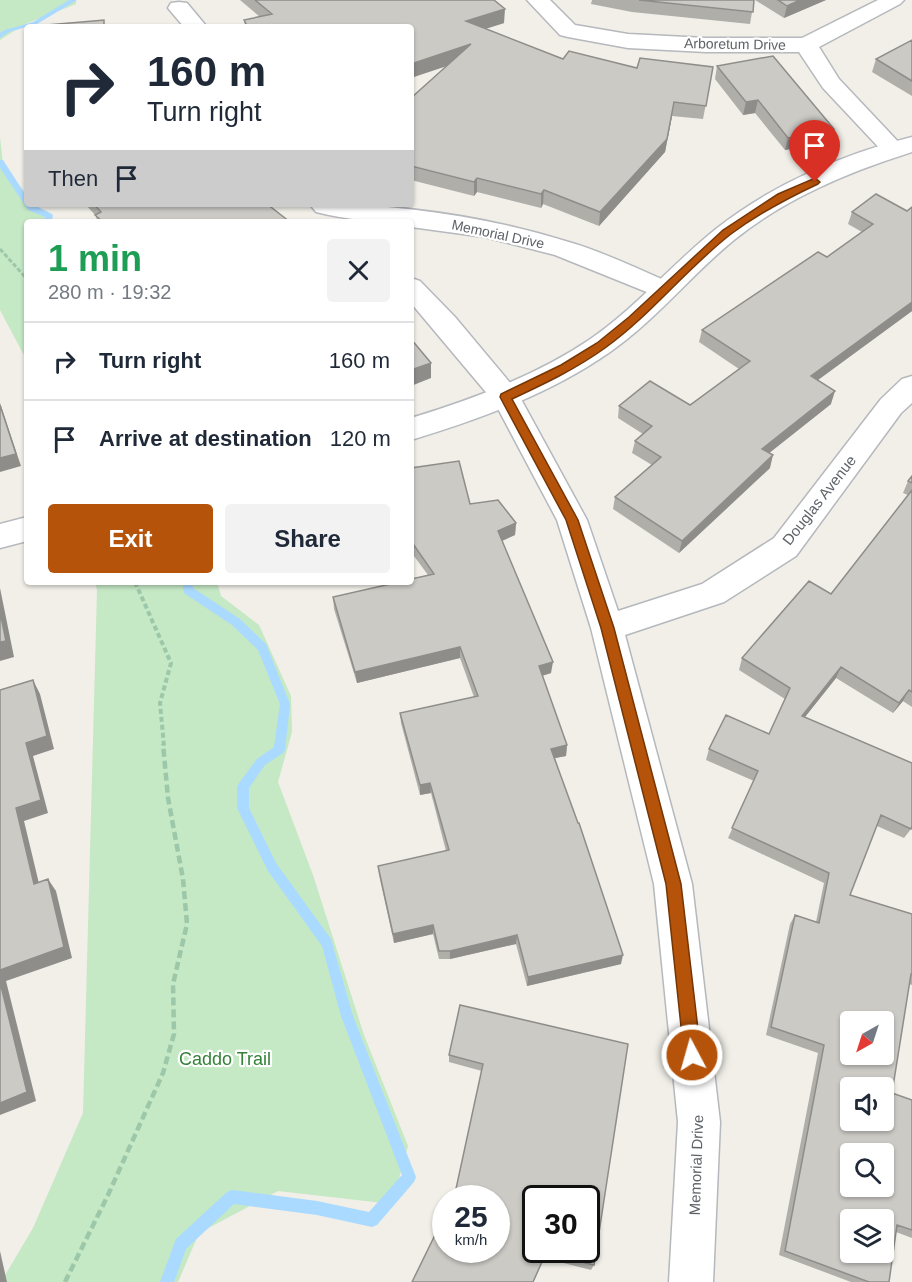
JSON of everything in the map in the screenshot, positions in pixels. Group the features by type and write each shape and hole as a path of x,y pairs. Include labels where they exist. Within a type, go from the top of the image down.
{"street":[{"name":"Arboretum Drive","path":"538,0 568,30 639,41 706,45 806,45 893,0"},
{"path":"179,8 193,24"},
{"path":"414,428 506,397 566,368 601,346 727,232 782,196 903,146 831,83 806,45"},
{"name":"Memorial Drive","path":"330,211 393,219"},
{"name":"Memorial Drive","path":"414,222 496,232 564,249 664,290"},
{"name":"Memorial Drive","path":"414,290 445,323 506,397 572,520 607,628 674,892 699,1122 692,1282"},
{"name":"Douglas Avenue","path":"607,628 713,593 785,547 891,406 912,386"},
{"path":"0,536 24,530"}],"path":[{"path":"0,249 24,276"},
{"path":"65,1282 108,1195 163,1073 174,1034 173,984 187,924 183,879 168,798 160,703 171,663 136,585"}],"green space":[{"path":"0,0 76,0 76,4 24,24 0,40"},
{"path":"0,137 3,164 24,192 24,207 36,207 46,219 24,219 24,355 0,310"},
{"name":"Caddo Trail","path":"96,585 218,585 221,596 259,625 291,696 292,732 278,782 313,875 364,1035 408,1146 392,1204 278,1191 199,1233 178,1282 1,1282 33,1228 83,1113"}],"building":[{"path":"255,0 494,0 505,9 466,21 563,59 569,51 637,68 640,58 713,67 706,106 674,102 667,139 600,212 544,190 541,194 477,178 474,182 414,167 414,95 471,44 414,63 414,24 246,24 244,20 272,14"},
{"path":"639,0 754,0 753,12"},
{"path":"778,0 800,0 787,6"},
{"path":"104,20 104,24 58,24"},
{"path":"912,40 912,81 876,59"},
{"path":"773,56 834,129 788,138 758,100 746,102 717,66"},
{"path":"876,194 907,211 912,207 912,302 811,376 835,391 762,449 773,455 682,541 615,497 661,457 635,441 652,426 619,406 650,381 690,405 750,361 702,330 818,252 827,257 873,224 852,212"},
{"path":"97,207 271,207 286,219 100,219 95,215 101,212"},
{"path":"414,343 431,363 414,369"},
{"path":"0,405 16,454 0,458"},
{"path":"459,461 470,504 498,500 516,523 498,531 553,662 539,666 567,745 551,749 579,823 623,955 528,977 517,935 450,951 439,951 433,925 393,934 378,866 449,850 430,783 420,785 400,713 478,696 460,647 355,672 333,597 386,585 414,585 414,578 434,574 414,545 414,468"},
{"path":"912,490 912,692 909,690 899,703 841,667 802,716 912,763 911,829 881,815 850,895 912,914 912,974 894,1080 894,1077 840,1077 840,1131 894,1131 894,1094 912,1100 912,1230 897,1225 894,1246 894,1209 840,1209 840,1263 892,1263 889,1282 869,1282 785,1251 824,1045 771,1027 795,915 819,923 829,873 732,828 758,771 709,749 726,715 769,734 790,688 742,658 809,581 831,594"},
{"path":"0,612 6,641 0,642"},
{"path":"33,680 47,736 26,743 41,800 16,808 34,884 48,879 64,947 0,970 0,690"},
{"path":"0,982 27,1092 0,1103"},
{"path":"460,1005 628,1044 600,1226 600,1185 522,1185 522,1263 542,1263 533,1282 412,1282 432,1241 432,1263 510,1263 510,1185 457,1185 483,1064 449,1055"}],"waterway":[{"path":"32,24 74,0"},
{"path":"0,36 7,31 24,26"},
{"path":"0,162 24,198"},
{"path":"30,207 49,216 48,219"},
{"path":"167,1282 181,1244 232,1197 317,1208 372,1220 409,1177 347,1016 327,943 272,867 243,808 243,787 261,762 279,750 285,704 262,647 236,622 188,590 187,585"}],"route":[{"path":"692,1055 673,884 607,628 572,520 506,397 566,368 601,346 727,232 782,196 815,182"}]}
